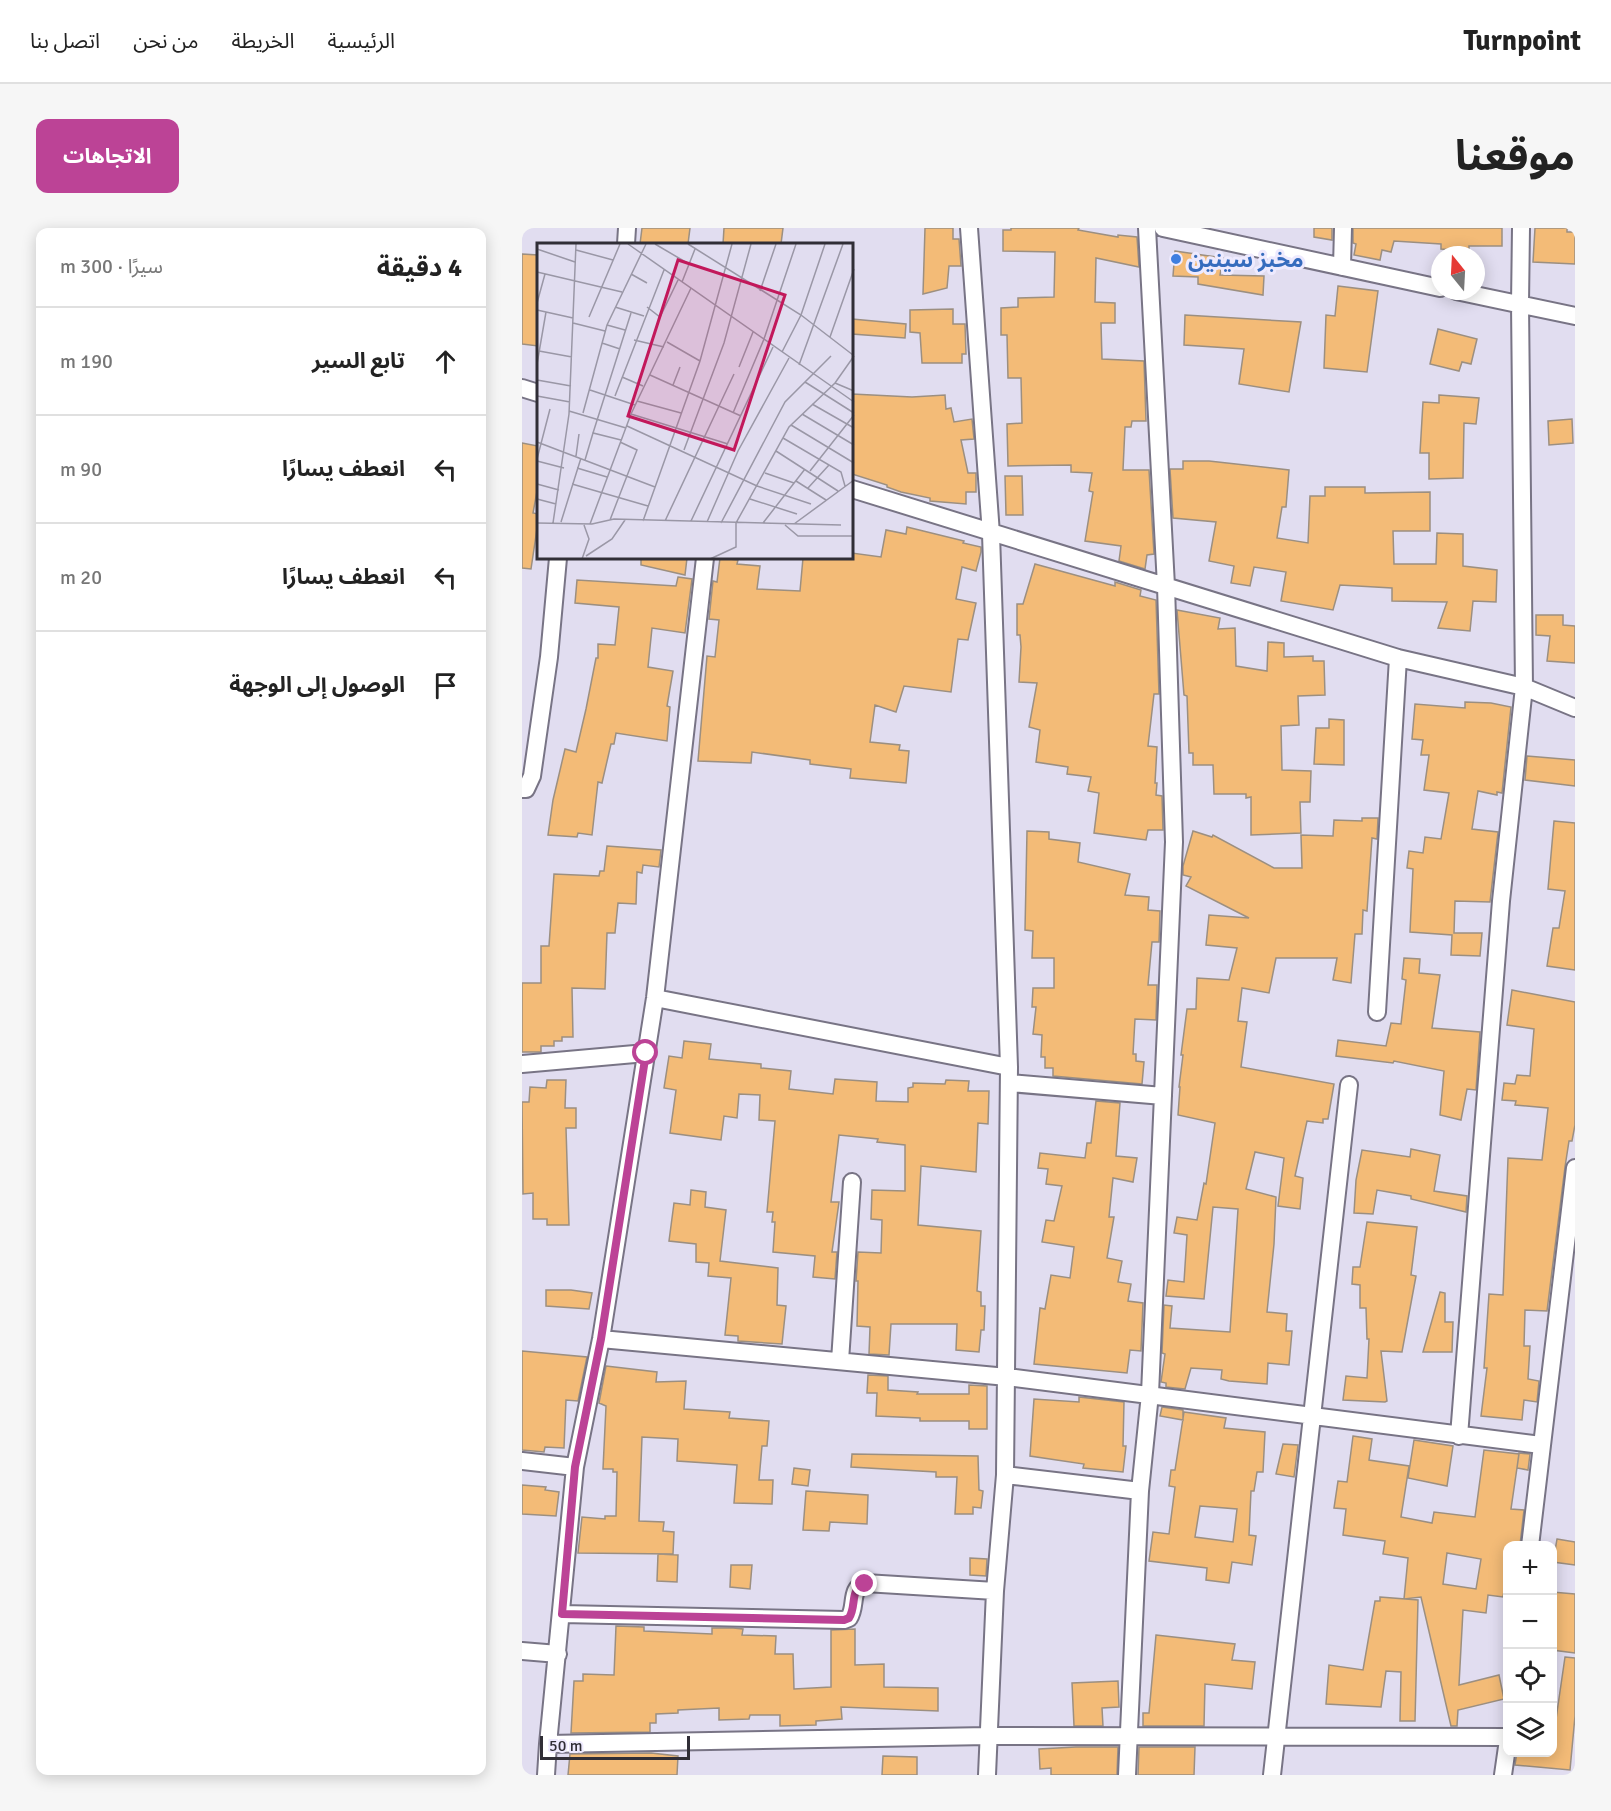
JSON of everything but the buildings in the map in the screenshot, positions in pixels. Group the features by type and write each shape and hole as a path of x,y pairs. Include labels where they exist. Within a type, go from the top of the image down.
{"street":[{"path":"969,228 991,534 1009,1075 1005,1475 995,1591 987,1775"},
{"path":"1127,1775 1140,1491 1150,1394 1174,842 1166,586 1147,228"},
{"path":"1163,228 1431,286"},
{"path":"1342,267 1343,228"},
{"path":"1459,1436 1501,901 1524,687 1521,228"},
{"path":"1485,297 1575,316"},
{"path":"522,388 537,393"},
{"path":"854,490 991,534 1398,658 1524,687 1575,708"},
{"path":"522,789 526,789 532,776 549,657 558,560"},
{"path":"546,1775 575,1467 601,1339 655,998 705,560"},
{"path":"1377,1012 1398,658"},
{"path":"655,998 1009,1075 1163,1096"},
{"path":"522,1064 646,1053"},
{"path":"1272,1775 1349,1085"},
{"path":"1530,1541 1575,1168"},
{"path":"840,1361 852,1182"},
{"path":"601,1339 1007,1377 1541,1445"},
{"path":"522,1461 575,1467"},
{"path":"1005,1475 1140,1491"},
{"path":"562,1614 844,1620 852,1614 856,1589 865,1584 995,1591"},
{"path":"522,1651 558,1654"},
{"path":"548,1744 988,1736 1503,1739"},
{"path":"1503,1775 1506,1757"}],"place":[{"name":"مخبز سينين","path":"1176,259"}],"route":[{"path":"646,1053 601,1339 575,1467 562,1614 844,1620 852,1614 856,1589 865,1584"}]}
